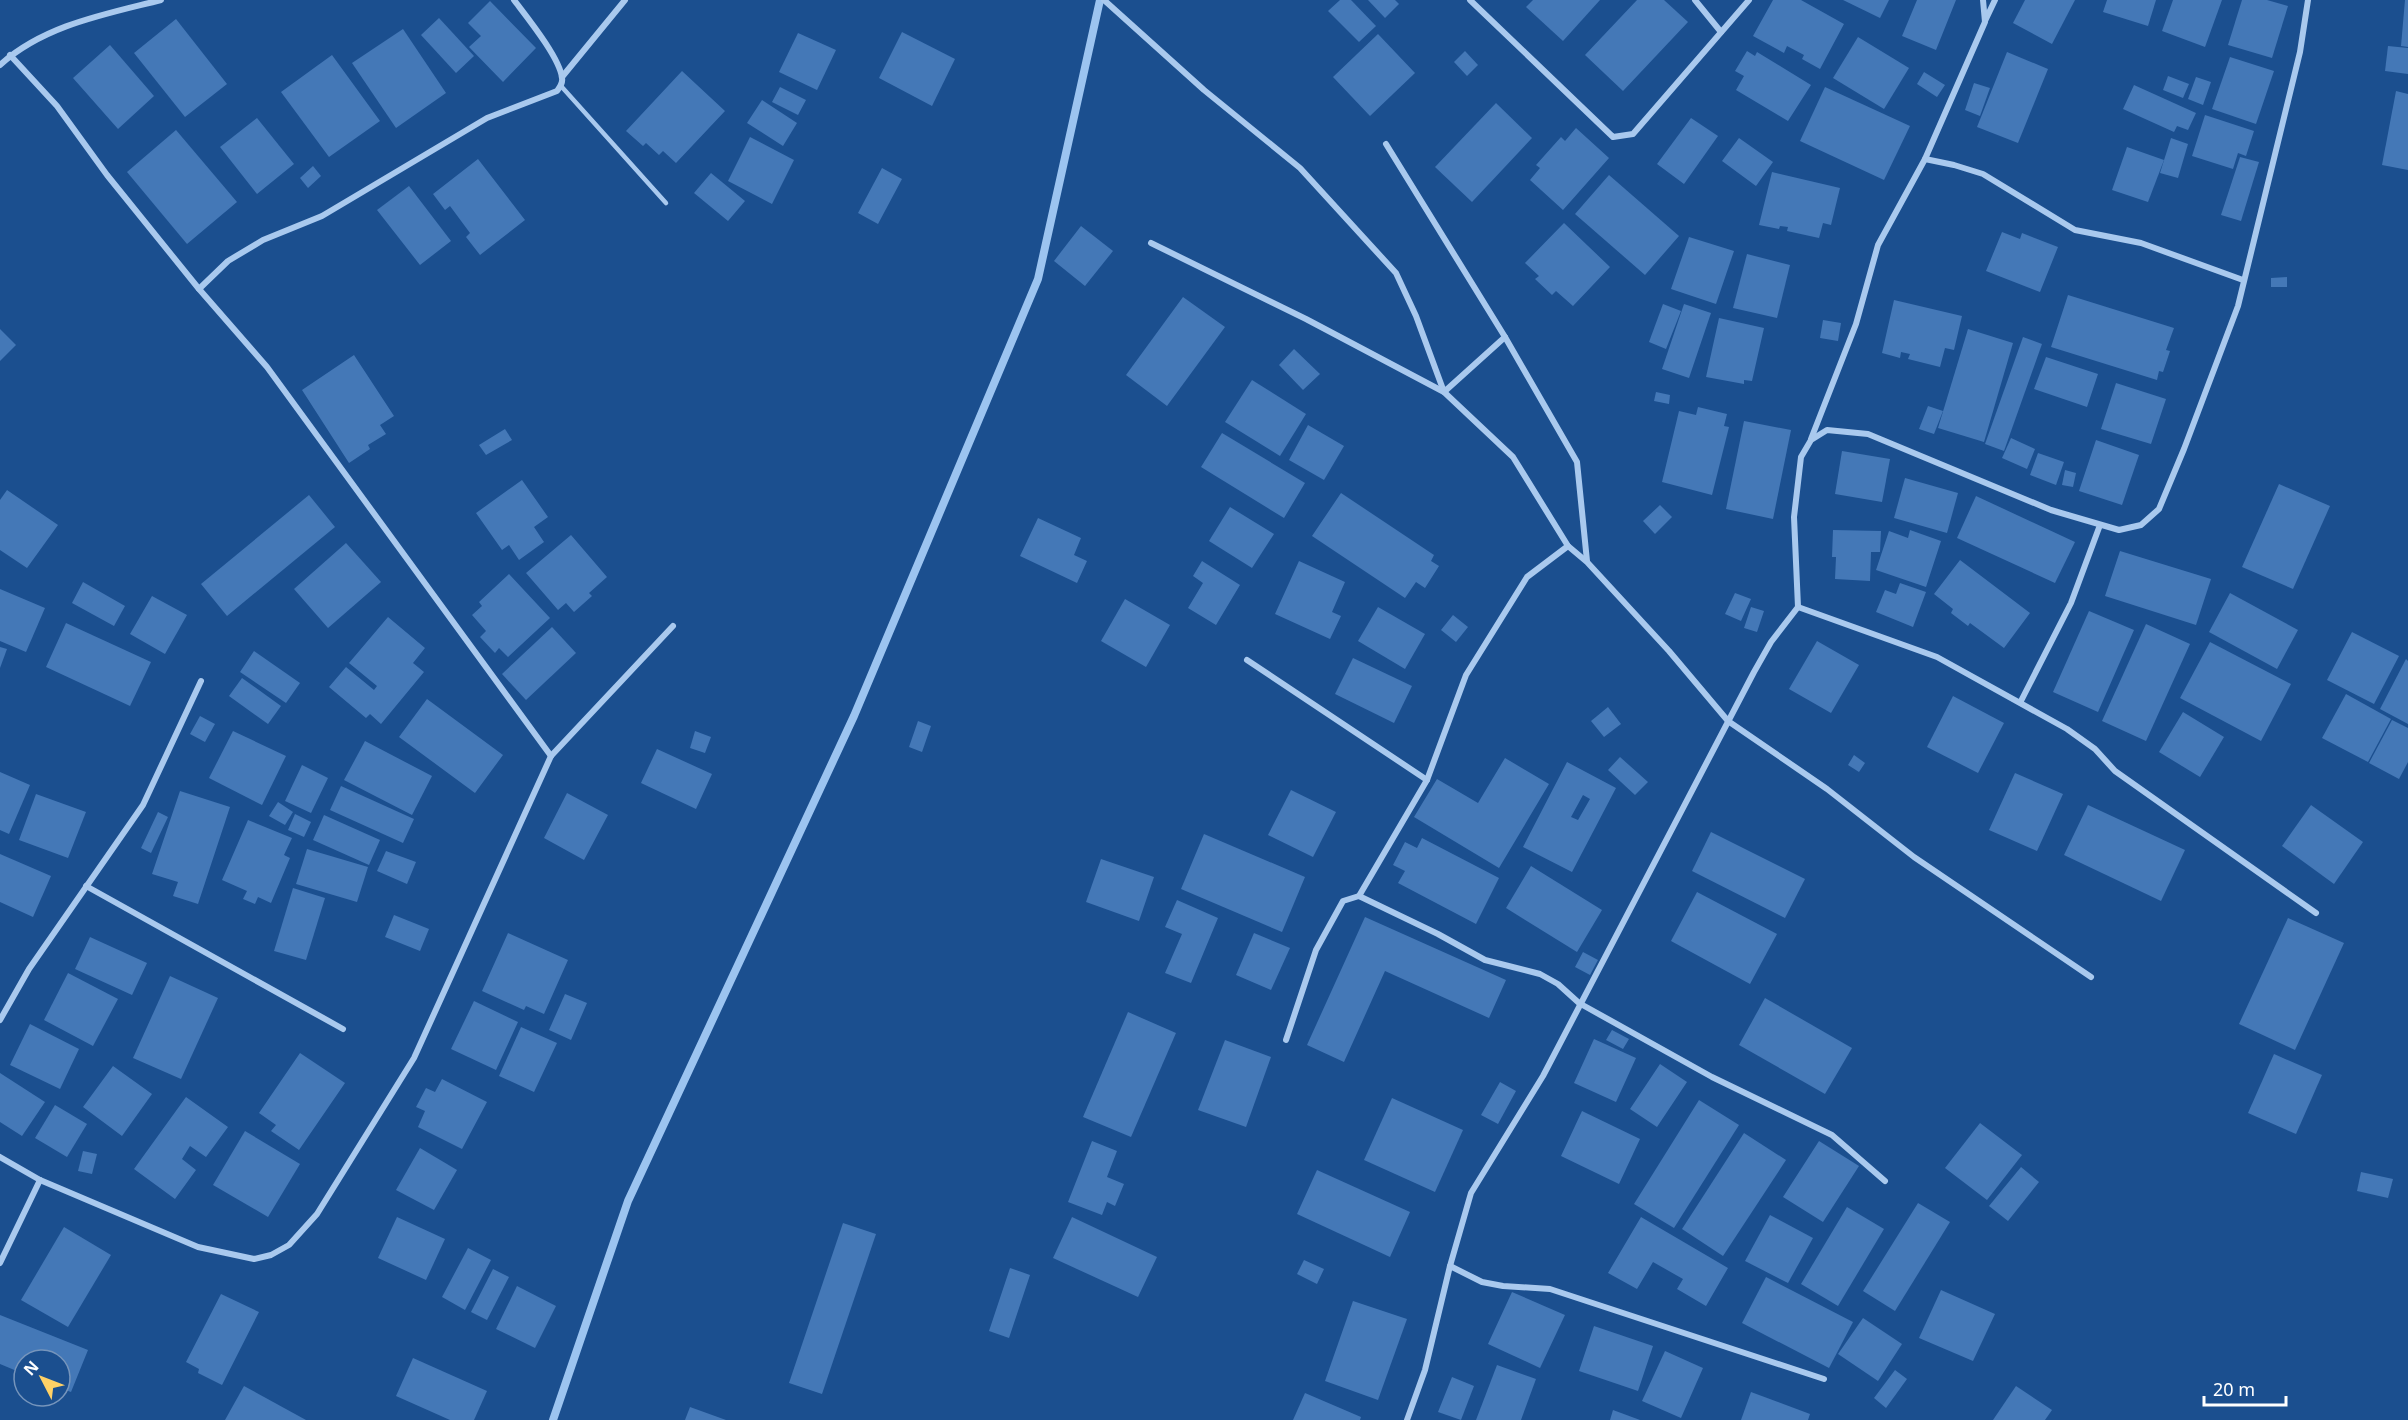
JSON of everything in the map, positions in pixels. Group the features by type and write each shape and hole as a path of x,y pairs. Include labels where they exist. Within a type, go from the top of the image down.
{"street":[{"path":"0,65 10,55 33,40 87,19 161,0"},
{"path":"514,0 536,29 562,77"},
{"path":"199,289 228,261 263,240 322,216 487,118 557,91 561,86 562,77 625,0"},
{"path":"1104,0 1204,90 1300,168 1396,273 1416,316 1444,392"},
{"path":"1470,0 1613,137 1633,134 1749,0"},
{"path":"1695,0 1721,32"},
{"path":"1983,0 1984,22"},
{"path":"1407,1420 1425,1370 1450,1266 1471,1193 1543,1076 1771,642 1798,607 1794,517 1801,457 1811,440 1856,324 1878,244 1925,159 1995,0"},
{"path":"1811,440 1827,430 1868,434 2051,510 2119,530 2141,525 2158,509 2184,449 2238,306 2300,52 2308,0"},
{"path":"10,55 57,106 107,175 199,289 267,367 551,756"},
{"path":"1386,144 1505,337 1577,462 1587,562"},
{"path":"1925,159 1983,174 2075,230 2141,243 2243,280"},
{"path":"1150,243 1306,320 1444,392 1513,458 1568,546 1587,562 1669,651 1728,721 1827,789 1914,857 2091,977"},
{"path":"1444,392 1505,337"},
{"path":"2021,701 2071,603 2100,525"},
{"path":"1286,1040 1316,950 1343,901 1359,896 1427,780 1466,675 1527,577 1568,546"},
{"path":"1798,607 1937,657 2021,701 2095,749 2115,771 2316,913"},
{"path":"0,1158 40,1180 198,1247 254,1259 271,1255 289,1245 316,1214 414,1058 551,756 673,626"},
{"path":"1247,660 1427,780"},
{"path":"0,1020 29,969 143,805 201,681"},
{"path":"86,886 343,1029"},
{"path":"1359,896 1438,934 1485,960 1540,974 1558,984 1579,1004 1712,1077 1832,1135 1885,1181"},
{"path":"0,1263 40,1180"},
{"path":"1450,1266 1482,1282 1503,1287 1550,1289 1824,1379"}],"lane":[{"path":"561,86 666,202"}],"building":[{"path":"1340,0 1351,0 1376,26 1359,42 1328,11"},
{"path":"1368,0 1395,0 1399,4 1385,18"},
{"path":"1533,0 1600,0 1563,41 1526,7"},
{"path":"1637,0 1664,0 1688,22 1623,91 1585,55"},
{"path":"1773,0 1801,0 1844,24 1820,69 1802,59 1804,55 1787,46 1784,53 1753,36"},
{"path":"1843,0 1889,0 1880,18"},
{"path":"1917,0 1956,0 1936,50 1902,36"},
{"path":"2025,0 2075,0 2052,44 2013,23"},
{"path":"2107,0 2156,0 2148,26 2103,12"},
{"path":"2173,0 2222,0 2205,47 2162,31"},
{"path":"2242,0 2267,0 2288,6 2272,58 2228,45"},
{"path":"2405,0 2408,0 2408,47 2401,46"},
{"path":"490,1 536,48 503,82 469,47 481,36 468,23"},
{"path":"439,18 474,56 456,73 421,35"},
{"path":"176,19 227,84 185,117 134,53"},
{"path":"403,29 446,93 396,128 352,63"},
{"path":"902,32 955,59 932,106 879,78"},
{"path":"798,33 836,50 817,90 779,72"},
{"path":"1378,34 1415,73 1370,116 1333,77"},
{"path":"1858,37 1909,68 1884,109 1833,78"},
{"path":"110,45 154,96 118,129 73,78"},
{"path":"2388,46 2408,48 2408,74 2385,71"},
{"path":"1465,51 1478,65 1467,76 1454,62"},
{"path":"1747,51 1755,56 1757,52 1811,85 1788,121 1736,90 1744,76 1735,71"},
{"path":"2007,52 2048,69 2018,143 1977,127"},
{"path":"332,55 380,121 329,157 281,92"},
{"path":"2230,57 2274,71 2256,124 2212,109"},
{"path":"682,71 725,111 676,163 663,151 659,155 646,143 643,146 626,131"},
{"path":"1924,72 1945,85 1937,97 1917,84"},
{"path":"2168,76 2189,84 2183,98 2163,90"},
{"path":"2196,77 2211,82 2203,105 2188,99"},
{"path":"1974,83 1990,88 1980,116 1965,110"},
{"path":"2134,85 2196,113 2188,130 2177,126 2174,132 2123,109"},
{"path":"780,87 806,100 798,115 772,102"},
{"path":"1825,87 1910,126 1884,180 1800,141"},
{"path":"2396,91 2408,94 2408,170 2382,165"},
{"path":"762,100 797,123 783,146 747,123"},
{"path":"1496,103 1532,138 1472,202 1435,167"},
{"path":"2205,115 2254,131 2246,156 2238,153 2233,169 2192,156"},
{"path":"257,118 294,164 257,194 220,147"},
{"path":"1691,118 1718,136 1684,184 1657,164"},
{"path":"1576,128 1609,158 1563,210 1530,180 1540,168 1536,165 1561,137 1565,141"},
{"path":"176,130 237,202 187,244 127,172"},
{"path":"750,137 794,160 772,204 728,181"},
{"path":"1739,138 1773,162 1756,186 1722,161"},
{"path":"2171,138 2188,144 2178,178 2160,173"},
{"path":"2127,147 2164,160 2148,202 2112,190"},
{"path":"2240,157 2259,162 2241,221 2221,215"},
{"path":"478,159 525,220 480,255 466,237 470,233 450,206 445,210 433,194"},
{"path":"313,166 321,176 308,188 300,178"},
{"path":"882,168 902,179 878,224 858,213"},
{"path":"1772,172 1840,188 1831,225 1823,223 1819,238 1787,231 1788,227 1780,226 1779,229 1759,225"},
{"path":"711,173 745,201 728,221 694,193"},
{"path":"1609,175 1679,236 1645,275 1575,214"},
{"path":"409,186 451,241 420,265 377,210"},
{"path":"1564,223 1610,267 1573,306 1556,291 1552,295 1535,279 1539,276 1525,263"},
{"path":"1081,226 1113,251 1085,286 1054,261"},
{"path":"2002,232 2020,239 2022,233 2058,247 2040,292 1986,271"},
{"path":"1689,237 1734,251 1716,304 1671,289"},
{"path":"1747,254 1790,265 1777,318 1733,308"},
{"path":"2287,277 2287,287 2271,287 2271,278"},
{"path":"2068,295 2174,328 2166,350 2170,351 2163,372 2159,371 2157,380 2051,347"},
{"path":"1183,297 1225,327 1167,406 1126,375"},
{"path":"1894,300 1962,316 1954,350 1945,348 1940,367 1908,359 1910,354 1901,352 1900,358 1882,353"},
{"path":"1663,304 1681,311 1666,349 1649,342"},
{"path":"1684,304 1711,313 1689,378 1662,369"},
{"path":"1719,318 1764,328 1752,381 1744,380 1744,384 1706,377"},
{"path":"1823,320 1841,323 1838,341 1820,338"},
{"path":"0,329 16,345 0,361"},
{"path":"1968,329 2013,343 1984,442 1938,428"},
{"path":"2023,337 2042,344 2004,451 1985,444"},
{"path":"1294,349 1320,374 1303,390 1279,365"},
{"path":"354,355 394,416 380,425 386,434 368,445 370,449 349,463 302,390"},
{"path":"2046,357 2098,374 2087,407 2034,389"},
{"path":"1252,380 1306,414 1280,456 1225,422"},
{"path":"2116,383 2166,399 2151,444 2101,429"},
{"path":"1656,392 1670,395 1669,404 1654,401"},
{"path":"1928,406 1943,411 1934,434 1919,429"},
{"path":"1698,407 1727,414 1724,426 1729,427 1712,495 1662,482 1679,411 1696,415"},
{"path":"1744,421 1791,430 1773,519 1726,509"},
{"path":"1308,425 1344,446 1324,480 1289,460"},
{"path":"505,429 512,440 486,455 479,445"},
{"path":"1222,433 1305,483 1284,518 1201,467"},
{"path":"2011,438 2035,449 2027,469 2002,458"},
{"path":"2096,440 2139,455 2122,505 2079,491"},
{"path":"1842,451 1890,459 1882,502 1835,494"},
{"path":"2038,453 2064,462 2056,485 2030,475"},
{"path":"2065,470 2076,473 2073,487 2062,485"},
{"path":"1905,478 1958,493 1947,533 1894,518"},
{"path":"522,480 548,517 534,527 544,542 519,560 509,545 502,550 476,513"},
{"path":"2279,484 2330,506 2293,589 2242,567"},
{"path":"7,490 58,525 27,568 0,550 0,500"},
{"path":"1341,493 1434,555 1431,561 1439,566 1425,588 1416,582 1405,598 1312,536"},
{"path":"309,495 335,527 227,616 201,584"},
{"path":"1976,496 2075,542 2055,583 1957,538"},
{"path":"1660,505 1672,517 1655,534 1643,521"},
{"path":"1230,507 1274,534 1252,568 1209,541"},
{"path":"1038,518 1081,538 1074,555 1087,561 1077,583 1020,556"},
{"path":"1833,530 1881,531 1880,552 1871,552 1870,581 1835,579 1836,557 1832,557"},
{"path":"1910,530 1941,541 1926,587 1876,570 1889,531 1908,538"},
{"path":"571,535 607,577 589,593 592,596 574,612 566,603 558,610 526,573"},
{"path":"346,543 381,582 328,628 294,589"},
{"path":"2120,551 2211,579 2196,625 2105,596"},
{"path":"1960,560 2030,613 2004,648 1970,623 1968,626 1951,613 1953,609 1934,594"},
{"path":"1202,561 1240,585 1216,625 1188,608 1203,583 1193,576"},
{"path":"1299,561 1345,582 1332,612 1341,616 1330,639 1275,614"},
{"path":"509,574 550,618 508,657 499,648 495,653 480,637 486,631 472,615 482,606 479,602"},
{"path":"83,582 125,606 114,626 72,603"},
{"path":"1900,583 1926,592 1913,627 1876,612 1885,590 1896,594"},
{"path":"0,589 45,608 26,652 0,641"},
{"path":"1735,593 1751,599 1741,621 1725,614"},
{"path":"2230,593 2298,630 2277,669 2209,632"},
{"path":"152,596 187,615 165,654 130,634"},
{"path":"1125,599 1170,625 1146,667 1101,641"},
{"path":"1378,607 1425,634 1405,669 1358,641"},
{"path":"1751,607 1764,611 1757,632 1744,628"},
{"path":"2089,611 2134,630 2098,712 2053,692"},
{"path":"1453,615 1468,627 1456,642 1441,630"},
{"path":"388,617 425,648 413,663 424,672 381,724 370,714 366,718 329,687 346,667 374,690 377,686 349,663"},
{"path":"66,623 151,662 130,706 46,667"},
{"path":"2146,624 2190,644 2146,741 2102,721"},
{"path":"552,627 576,653 526,700 502,674"},
{"path":"2352,632 2399,656 2374,704 2327,680"},
{"path":"1817,641 1859,665 1831,713 1789,689"},
{"path":"2210,642 2291,684 2261,741 2180,698"},
{"path":"0,647 7,649 0,668"},
{"path":"254,651 300,683 286,703 240,672"},
{"path":"1353,658 1412,686 1394,723 1335,694"},
{"path":"2406,659 2408,661 2408,724 2380,709"},
{"path":"242,678 281,706 268,724 229,696"},
{"path":"2346,694 2391,719 2368,762 2322,738"},
{"path":"1953,696 2004,723 1978,773 1927,747"},
{"path":"427,699 503,755 475,793 399,737"},
{"path":"1608,707 1621,724 1604,737 1591,721"},
{"path":"2183,712 2224,737 2200,777 2159,752"},
{"path":"200,716 215,724 205,742 190,734"},
{"path":"2392,720 2408,728 2408,762 2399,779 2369,763"},
{"path":"918,721 931,726 922,752 909,747"},
{"path":"233,731 286,756 262,805 209,778"},
{"path":"695,731 711,737 705,753 690,748"},
{"path":"365,741 432,776 412,815 344,780"},
{"path":"657,749 712,774 696,809 641,783"},
{"path":"1854,755 1865,763 1859,772 1848,765"},
{"path":"1620,757 1648,782 1635,795 1608,770"},
{"path":"1505,758 1549,784 1499,868 1414,817 1437,779 1478,803"},
{"path":"1567,762 1616,788 1572,872 1523,847","holes":["1583,795 1590,799 1578,820 1571,817"]},
{"path":"302,765 328,778 311,813 285,801"},
{"path":"0,772 30,785 9,834 0,830"},
{"path":"2015,773 2063,794 2037,851 1989,830"},
{"path":"341,786 414,819 403,843 330,810"},
{"path":"1291,790 1336,812 1313,857 1268,835"},
{"path":"180,791 230,807 198,904 173,896 178,882 152,874"},
{"path":"567,793 608,815 584,860 544,838"},
{"path":"36,794 86,812 68,858 19,840"},
{"path":"278,802 293,812 285,825 269,816"},
{"path":"2088,805 2185,850 2161,901 2064,855"},
{"path":"2311,805 2363,842 2334,884 2282,846"},
{"path":"158,812 168,817 151,853 141,848"},
{"path":"295,814 311,822 304,837 288,830"},
{"path":"324,815 380,840 369,865 313,840"},
{"path":"248,820 292,838 284,855 290,858 271,903 258,897 255,904 243,899 247,891 222,880"},
{"path":"1711,832 1805,879 1785,918 1692,871"},
{"path":"1204,834 1305,877 1282,932 1181,889"},
{"path":"1422,838 1499,878 1476,924 1398,883 1405,871 1393,865 1405,842 1417,848"},
{"path":"307,849 368,867 357,902 296,884"},
{"path":"386,851 416,862 407,884 377,871"},
{"path":"0,854 51,876 33,917 0,902"},
{"path":"1101,859 1154,877 1139,921 1086,902"},
{"path":"1531,866 1602,910 1577,952 1506,908"},
{"path":"293,888 325,898 306,960 274,951"},
{"path":"1697,892 1777,934 1750,984 1671,941"},
{"path":"1177,900 1218,918 1191,983 1165,973 1182,934 1165,927"},
{"path":"394,915 429,929 420,951 385,937"},
{"path":"1365,917 1506,980 1489,1018 1385,971 1344,1062 1307,1045"},
{"path":"2288,918 2344,943 2295,1050 2239,1024"},
{"path":"508,933 568,960 544,1014 526,1006 524,1010 482,991"},
{"path":"1254,933 1290,948 1271,990 1236,975"},
{"path":"90,937 147,963 132,995 75,969"},
{"path":"1583,952 1598,960 1590,975 1575,967"},
{"path":"68,973 118,999 93,1046 44,1020"},
{"path":"170,976 218,998 181,1079 133,1058"},
{"path":"565,994 587,1003 571,1040 549,1030"},
{"path":"1765,998 1852,1048 1825,1094 1739,1045"},
{"path":"474,1001 518,1022 496,1070 451,1049"},
{"path":"1128,1012 1176,1033 1131,1137 1083,1117"},
{"path":"30,1024 79,1049 60,1089 10,1065"},
{"path":"521,1027 557,1043 534,1092 499,1076"},
{"path":"1612,1030 1629,1039 1623,1049 1606,1040"},
{"path":"1594,1039 1636,1058 1616,1102 1574,1083"},
{"path":"1225,1040 1271,1057 1246,1127 1198,1110"},
{"path":"300,1053 345,1083 299,1150 271,1131 276,1125 259,1113"},
{"path":"2274,1054 2322,1075 2296,1134 2248,1113"},
{"path":"1660,1064 1687,1082 1657,1127 1630,1109"},
{"path":"113,1066 152,1094 122,1136 83,1107"},
{"path":"0,1073 45,1102 22,1136 0,1122"},
{"path":"442,1079 487,1102 462,1149 418,1127 425,1111 416,1107 426,1088 435,1092"},
{"path":"1500,1082 1516,1091 1498,1124 1481,1115"},
{"path":"186,1097 228,1127 206,1157 190,1146 182,1159 196,1170 175,1199 134,1169"},
{"path":"1392,1098 1463,1130 1435,1192 1364,1160"},
{"path":"1699,1100 1739,1125 1674,1228 1634,1204"},
{"path":"55,1105 87,1124 67,1157 35,1138"},
{"path":"1582,1111 1640,1139 1619,1184 1561,1156"},
{"path":"1980,1123 2022,1155 1987,1200 1945,1168"},
{"path":"245,1131 300,1164 268,1217 213,1185"},
{"path":"1744,1133 1786,1160 1723,1256 1682,1229"},
{"path":"1092,1141 1117,1151 1107,1177 1124,1184 1115,1206 1107,1202 1102,1215 1068,1202"},
{"path":"1819,1141 1859,1166 1823,1222 1783,1197"},
{"path":"420,1148 457,1170 434,1210 396,1190"},
{"path":"83,1151 97,1154 92,1174 78,1171"},
{"path":"2021,1167 2039,1182 2008,1221 1989,1206"},
{"path":"1317,1170 1410,1212 1390,1257 1297,1214"},
{"path":"2361,1172 2393,1179 2388,1198 2357,1191"},
{"path":"1918,1203 1950,1222 1895,1311 1863,1291"},
{"path":"1847,1207 1884,1229 1838,1306 1801,1284"},
{"path":"1770,1215 1813,1238 1788,1283 1745,1261"},
{"path":"397,1217 445,1239 426,1280 378,1258"},
{"path":"1072,1217 1157,1257 1138,1297 1053,1258"},
{"path":"1641,1217 1728,1268 1706,1306 1677,1289 1683,1279 1653,1262 1637,1289 1608,1273"},
{"path":"843,1223 876,1234 822,1394 789,1383"},
{"path":"64,1227 111,1255 68,1327 21,1300"},
{"path":"468,1248 491,1260 465,1310 442,1297"},
{"path":"1304,1260 1324,1269 1317,1284 1297,1274"},
{"path":"1010,1268 1030,1275 1009,1338 989,1331"},
{"path":"493,1269 509,1277 487,1320 471,1312"},
{"path":"1766,1277 1853,1322 1829,1368 1742,1323"},
{"path":"517,1286 556,1306 535,1348 496,1329"},
{"path":"1941,1290 1995,1314 1973,1361 1919,1338"},
{"path":"1512,1292 1565,1315 1540,1368 1488,1344"},
{"path":"221,1294 259,1312 222,1385 198,1373 199,1369 186,1362"},
{"path":"1353,1301 1407,1319 1378,1400 1325,1381"},
{"path":"0,1315 88,1350 72,1390 72,1348 12,1348 12,1369 0,1364"},
{"path":"1863,1318 1902,1344 1878,1381 1838,1354"},
{"path":"1594,1326 1653,1346 1638,1391 1579,1371"},
{"path":"1665,1351 1703,1368 1681,1418 1642,1401"},
{"path":"413,1358 487,1391 474,1420 450,1420 396,1396"},
{"path":"1497,1365 1536,1379 1521,1420 1476,1420"},
{"path":"1895,1370 1907,1379 1886,1408 1874,1398"},
{"path":"1452,1377 1474,1386 1461,1420 1438,1412"},
{"path":"244,1386 306,1420 225,1420"},
{"path":"2016,1386 2052,1410 2045,1420 1993,1420"},
{"path":"1751,1392 1810,1414 1808,1420 1741,1420"},
{"path":"1305,1393 1361,1417 1360,1420 1293,1420"},
{"path":"690,1407 726,1420 685,1420"},
{"path":"1613,1410 1640,1420 1610,1420"}],"waterway":[{"path":"553,1420 628,1201 854,716 1038,279 1100,0"}]}
